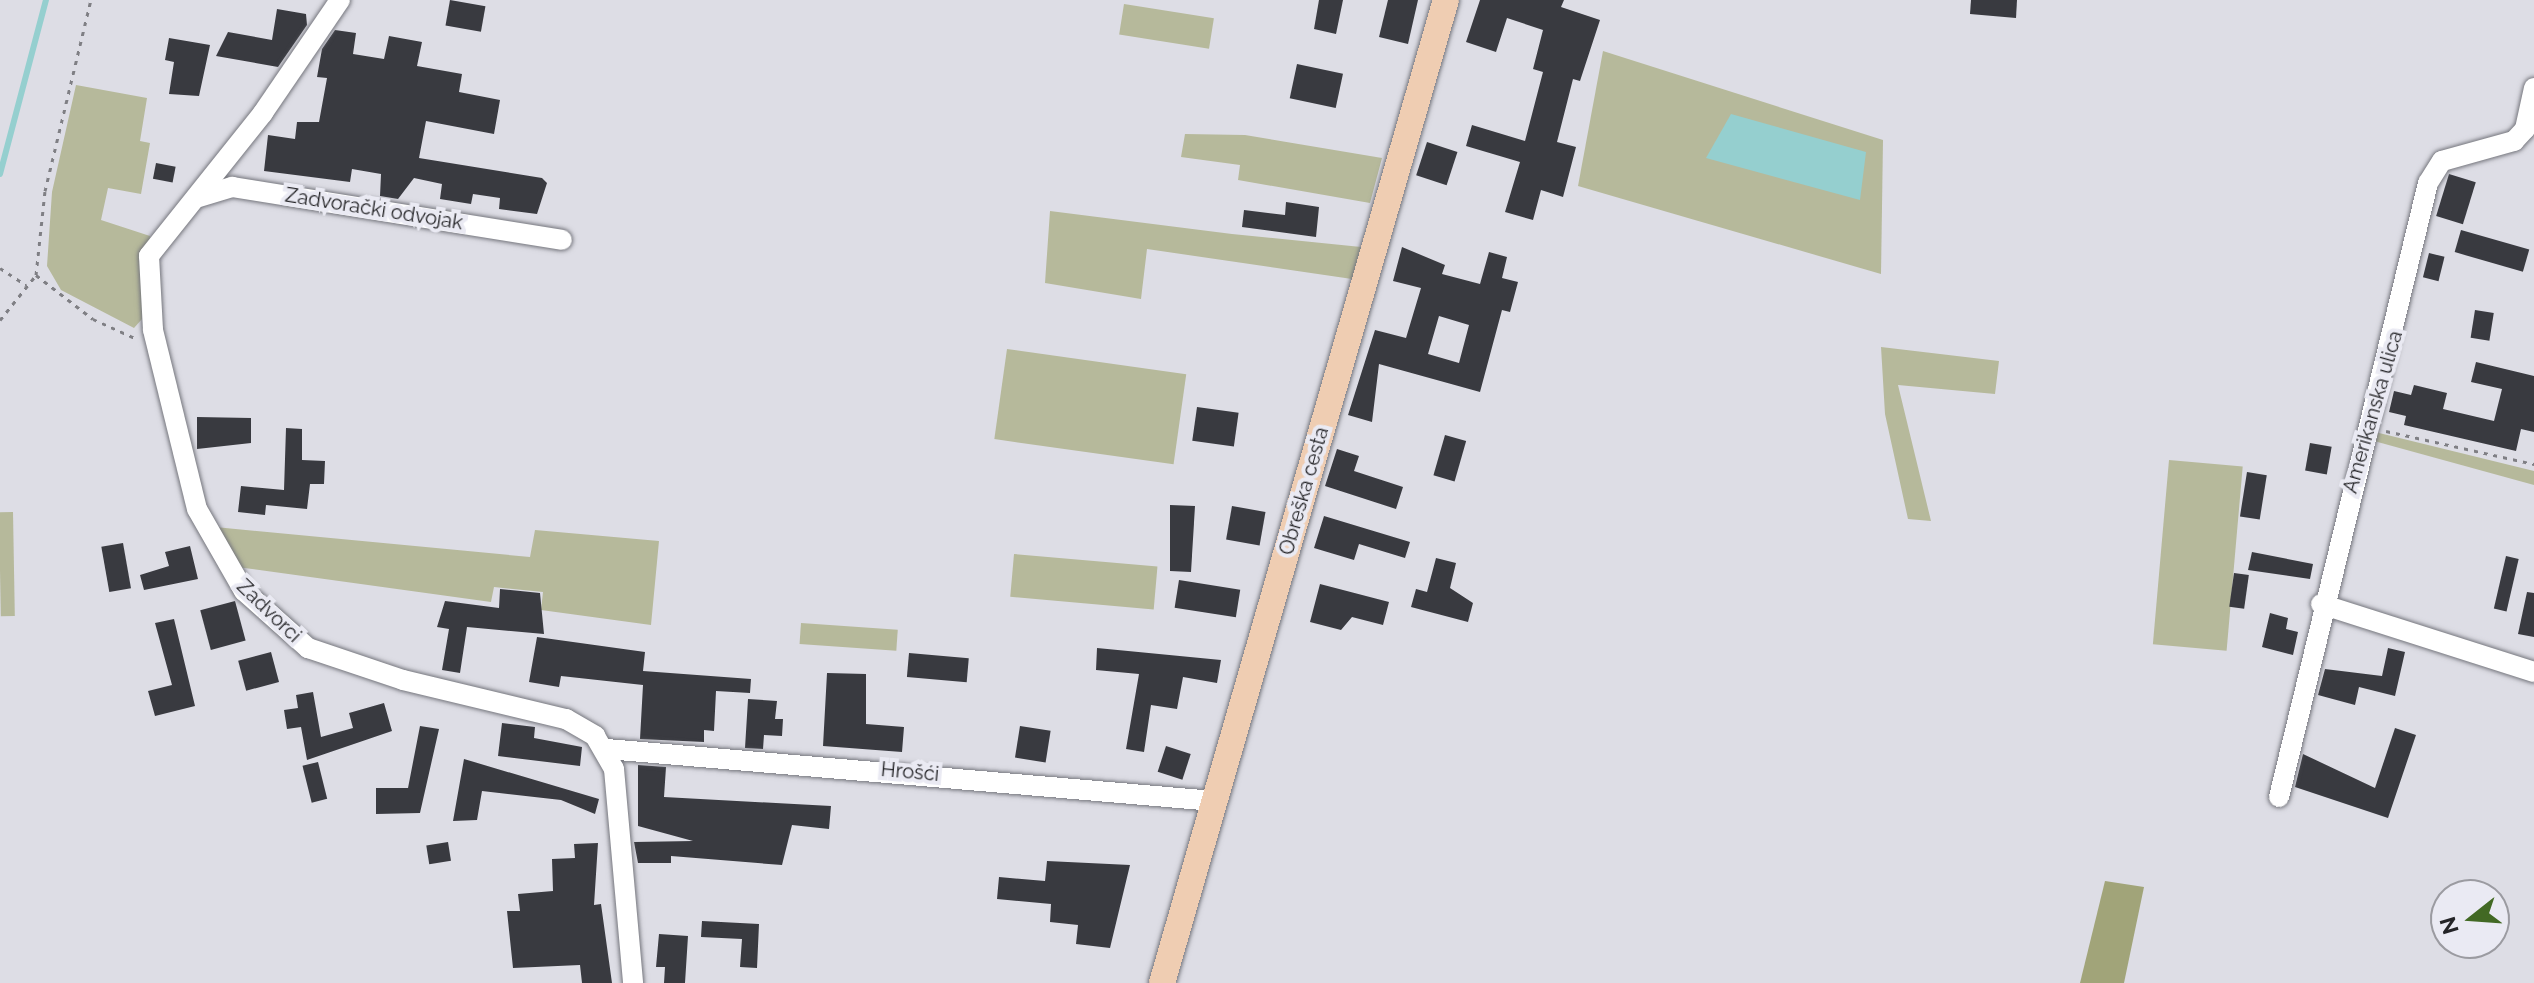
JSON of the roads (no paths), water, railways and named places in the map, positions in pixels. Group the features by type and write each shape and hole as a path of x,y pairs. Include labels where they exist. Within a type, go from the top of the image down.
{"main road":[{"name":"Obreška cesta","path":"1162,983 1446,0"}],"street":[{"name":"Zadvorci","path":"340,0 263,113 149,256 158,349 189,483 215,552 278,623 343,662 566,719 607,749"},
{"name":"Amerikanska ulica","path":"2279,797 2321,604 2370,427 2428,183 2442,161 2514,141 2525,129 2534,88"},
{"name":"Zadvorački odvojak","path":"190,202 232,187 562,240"},
{"path":"2321,604 2534,672"},
{"name":"Hrošći","path":"607,749 1213,801"},
{"path":"607,749 633,983"}],"water":[{"path":"1731,114 1866,152 1860,200 1706,158"}],"waterway":[{"path":"0,174 46,0"}]}
